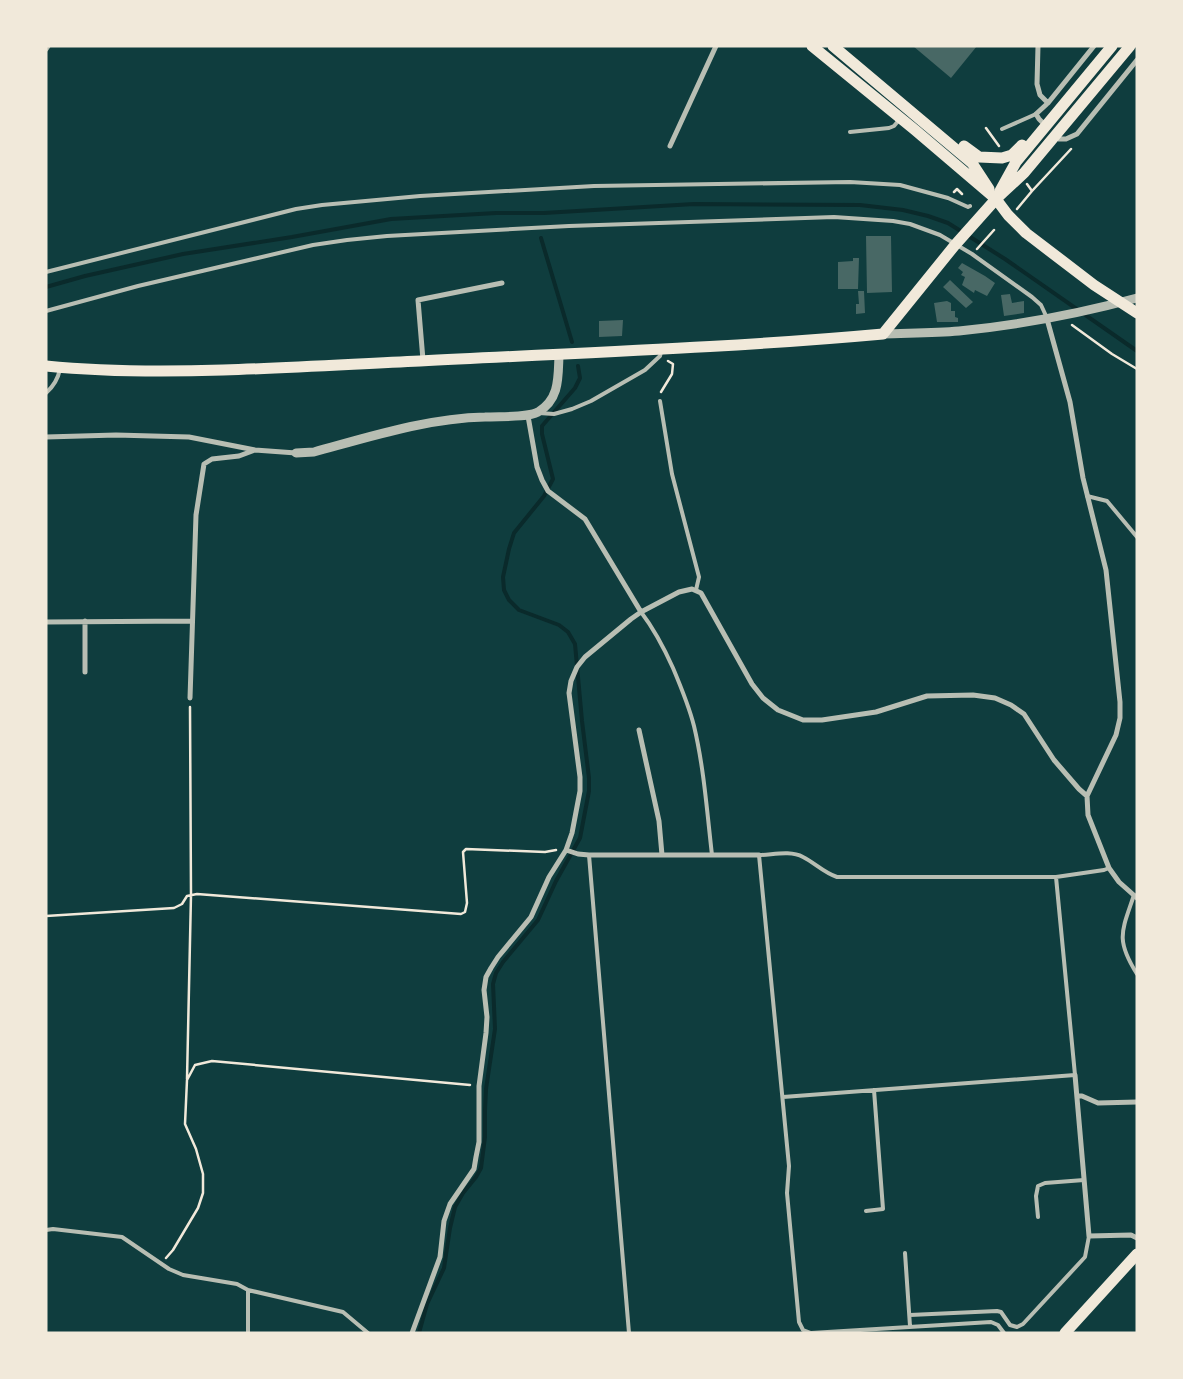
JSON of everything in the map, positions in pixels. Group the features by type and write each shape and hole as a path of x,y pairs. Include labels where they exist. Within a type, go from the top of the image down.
{"main road":[{"path":"812,46 901,118 996,199"},
{"path":"833,46 972,163 1008,215 1026,233 1094,285 1137,313"},
{"path":"996,199 1016,162 1112,46"},
{"path":"46,366 146,372 285,368 559,354 665,354 882,334 979,218 1024,173 1130,46"},
{"path":"918,116 931,119 979,157 1002,158 1012,155 1037,130 1045,125"},
{"path":"1065,1333 1137,1254"}],"street":[{"path":"670,146 716,46"},
{"path":"1038,46 1037,84 1040,95 1048,103"},
{"path":"1045,125 1036,114 1048,103 1094,46"},
{"path":"1055,136 1058,139 1066,139 1077,134 1137,60"},
{"path":"423,360 418,300 502,283"},
{"path":"882,334 958,331 1047,319 1137,298"},
{"path":"1047,319 1070,402 1083,478 1106,570 1120,702 1120,718 1116,735 1087,796 1088,815 1109,868 1119,882 1135,896"},
{"path":"46,437 116,435 189,437 255,450 296,453 314,452 436,421 533,414 550,403 555,392 558,382 559,354"},
{"path":"533,414 537,467 542,480 548,490 585,519 640,612"},
{"path":"190,698 196,515 204,464 212,459 239,456 255,450"},
{"path":"412,1333 440,1257 444,1221 450,1204 474,1168 479,1142 479,1086 486,1034 487,1017 484,990 486,977 498,957 531,917 549,877 566,850 576,819 580,777 569,692 571,681 585,657 640,612 679,592 692,589 701,593 752,684 763,698 778,710 803,720 822,720 876,712 927,696 973,695 995,698 1011,704 1024,714 1054,760 1087,796"},
{"path":"86,621 86,672"},
{"path":"46,622 192,621"},
{"path":"639,730 659,821 662,855"},
{"path":"566,850 589,856 759,855"},
{"path":"1075,1075 1089,1236 1131,1235 1137,1238"},
{"path":"1077,1096 1082,1096 1098,1103 1137,1102"}],"lane":[{"path":"1002,129 1036,114"},
{"path":"850,132 890,128 901,118"},
{"path":"46,272 296,209 420,196 594,186 850,182 900,185 948,198 964,206 970,206"},
{"path":"46,311 138,286 313,245 387,236 569,226 834,217 910,224 957,243 1032,297 1041,305 1047,319"},
{"path":"533,414 554,414 591,401 645,370 660,356 665,354"},
{"path":"46,393 52,388 58,378 60,367"},
{"path":"660,401 672,474 699,578 696,590"},
{"path":"1087,496 1107,501 1137,537"},
{"path":"640,612 655,632 663,648 681,688 693,724 700,755 712,855"},
{"path":"1004,1333 998,1325 991,1322 811,1333 803,1330 799,1322 787,1193 789,1166 759,855 792,853 802,856 828,874 837,877 1056,877 1109,868"},
{"path":"589,856 630,1333"},
{"path":"783,1097 1075,1075 1056,877"},
{"path":"1135,896 1122,935 1126,955 1137,974"},
{"path":"866,1211 883,1209 874,1090"},
{"path":"1038,1217 1036,1196 1038,1186 1045,1183 1084,1180"},
{"path":"46,1230 53,1229 122,1237 169,1269 183,1275 238,1284 248,1290 342,1312 368,1333"},
{"path":"910,1316 997,1311 1001,1312 1010,1325 1018,1327 1086,1257 1089,1236"},
{"path":"905,1253 910,1326"},
{"path":"248,1290 248,1333"}],"path":[{"path":"986,128 999,146"},
{"path":"1032,191 1071,149"},
{"path":"975,251 994,230"},
{"path":"1061,316 1137,369"},
{"path":"660,401 660,394 672,374 673,364 665,354"},
{"path":"162,1263 173,1250 198,1208 203,1194 203,1174 196,1149 185,1124 188,1080 190,698"},
{"path":"46,916 174,908 179,907 187,896 190,895 461,914 465,912 467,904 463,852 466,849 545,852 566,850"},
{"path":"188,1080 195,1066 212,1061 479,1086"}],"building":[{"path":"913,46 977,46 951,78"},
{"path":"866,236 891,236 892,292 867,293"},
{"path":"853,258 859,258 858,289 838,289 838,262 853,261"},
{"path":"962,263 995,283 987,296 975,290 974,293 962,285 965,277 961,275 963,272 958,268"},
{"path":"950,280 973,302 966,308 943,287"},
{"path":"858,291 864,291 865,313 856,314 856,304 859,304"},
{"path":"1010,294 1012,303 1024,301 1024,313 1004,316 1001,295"},
{"path":"947,301 951,303 951,311 955,311 955,317 958,318 958,322 937,322 934,303"},
{"path":"623,320 622,336 599,337 599,321"}],"waterway":[{"path":"46,287 85,276 183,254 391,219 496,213 544,213 694,204 860,205 903,210 948,223 1005,259 1137,351"},
{"path":"541,238 572,342"},
{"path":"419,1333 427,1304 444,1268 455,1207 481,1168 485,1137 486,1089 495,1029 493,984 496,973 538,920 556,881 580,838 589,791 575,644 568,632 559,625 519,610 509,600 504,590 503,577 514,533 544,496 553,479 542,434 542,426 575,388 580,378 578,366"}]}
